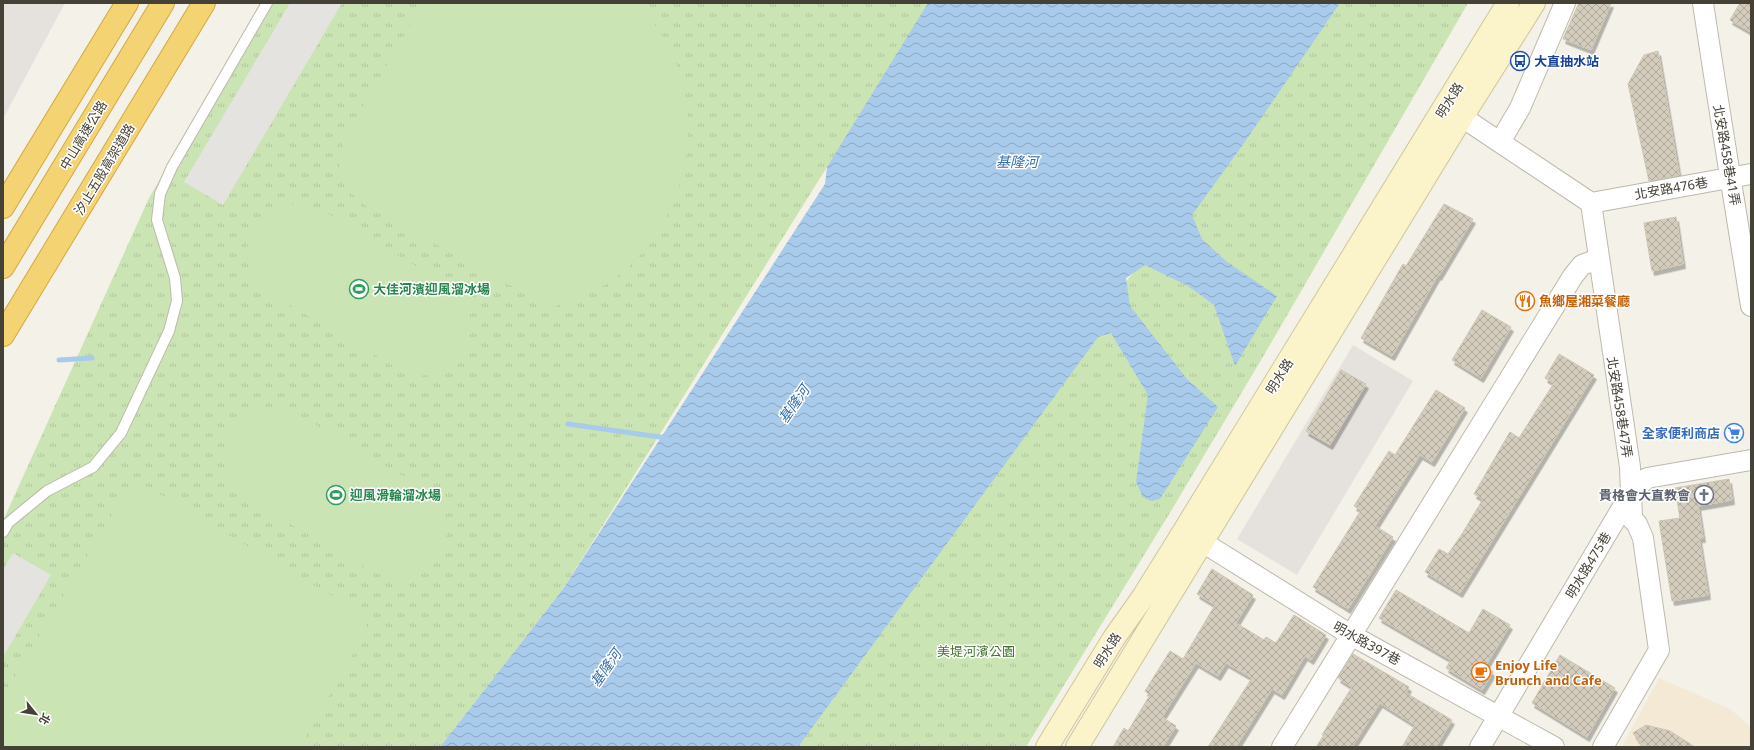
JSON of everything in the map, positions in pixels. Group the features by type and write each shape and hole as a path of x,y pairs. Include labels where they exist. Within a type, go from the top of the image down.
{"highway":[{"path":"3,207 127,3"},
{"name":"中山高速公路","path":"3,267 163,3"},
{"name":"汐止五股高架道路","path":"3,335 204,3"}],"main road":[{"path":"1114,638 1138,585 1296,325 1339,249 1490,3"},
{"name":"明水路","path":"1047,747 1114,638 1143,597 1184,531 1508,3"},
{"name":"明水路","path":"1077,747 1462,117 1534,3"}],"street":[{"path":"1500,142 1520,108 1565,3"},
{"name":"北安路458巷41弄","path":"1703,3 1751,306"},
{"path":"1462,117 1591,203"},
{"name":"北安路476巷","path":"1591,203 1751,174"},
{"name":"北安路458巷47弄","path":"1591,203 1598,259 1630,467 1632,519 1637,524 1643,538 1659,650 1603,747"},
{"path":"1282,747 1573,276 1582,265 1598,259"},
{"name":"明水路475巷","path":"1480,747 1631,493 1647,478 1751,460"},
{"name":"明水路397巷","path":"1184,531 1351,635 1499,715 1554,747"}],"lane":[{"path":"3,532 8,523 47,491 93,467 121,433 169,331 177,301 176,278 158,220 160,194 172,167 267,3"}],"shaded area":[{"path":"3,3 65,3 3,119"},
{"path":"290,3 342,3 223,205 184,182"},
{"path":"1353,345 1413,381 1297,575 1237,539"},
{"path":"13,553 51,575 3,657 3,569"},
{"path":"1659,678 1730,709 1751,727 1751,747 1622,747"}],"green space":[{"path":"264,3 935,3 827,167 563,589 440,747 3,747 3,521 149,198"},
{"path":"423,3 636,3 660,32 677,64 686,98 688,134 684,169 673,203 656,235 632,264 614,279 584,295 551,308 366,206 345,186 339,166 345,137"},
{"name":"美堤河濱公園","path":"1316,3 1468,3 1264,355 1168,516 1026,747 792,747 1203,175"},
{"name":"大佳河濱迎風溜冰場","path":"287,204 305,204 322,210 446,284 456,292 466,305 471,320 471,330 468,341 464,351 458,359 450,367 430,375 417,375 405,371 397,368 274,296 262,287 250,269 247,251 248,242 255,225 263,215 272,209"},
{"name":"迎風滑輪溜冰場","path":"278,408 294,412 427,490 442,508 447,526 443,547 431,564 423,571 402,578 392,578 375,573 247,499 237,491 229,478 224,458 227,440 238,423 246,416 261,410"},
{"path":"141,483 366,616 367,629 300,747 3,747 3,696 117,506"}],"water":[{"name":"基隆河","path":"928,3 1340,3 1242,146 1192,215 1202,239 1227,262 1277,296 1235,366 1214,305 1188,286 1145,265 1126,278 1130,306 1187,379 1218,407 1160,499 1151,501 1143,497 1136,482 1148,395 1111,333 1098,337 798,747 440,747 563,589 825,184 827,167"}],"building":[{"path":"1579,3 1611,3 1591,50 1563,39"},
{"path":"1740,3 1751,3 1751,32 1730,20"},
{"path":"1658,51 1679,175 1649,181 1628,84 1644,55"},
{"path":"1444,204 1473,219 1439,276 1438,275 1392,356 1361,338 1403,264 1406,266"},
{"path":"1676,217 1683,264 1652,271 1644,223"},
{"path":"1482,310 1511,327 1481,378 1452,360"},
{"path":"1559,354 1594,375 1460,593 1425,572 1439,549 1448,554 1462,534 1483,499 1474,494 1510,432 1519,438 1554,383 1545,378"},
{"path":"1341,370 1366,384 1330,445 1306,431"},
{"path":"1436,390 1465,408 1432,462 1420,455 1375,526 1393,537 1348,609 1313,587 1361,510 1354,506 1389,451 1395,455"},
{"path":"1729,479 1732,500 1698,506 1703,538 1699,538 1708,595 1672,601 1659,521 1680,518 1675,488"},
{"path":"1212,569 1253,595 1236,623 1264,640 1266,637 1276,643 1294,615 1326,635 1311,660 1305,656 1282,695 1272,689 1236,747 1208,747 1252,678 1226,663 1218,676 1196,663 1162,717 1176,726 1163,747 1113,747 1124,728 1128,731 1150,695 1145,691 1170,651 1183,659 1215,605 1197,594"},
{"path":"1396,590 1469,633 1483,609 1510,625 1485,667 1493,672 1482,690 1446,668 1451,660 1379,618"},
{"path":"1353,654 1409,687 1406,693 1452,720 1436,747 1402,747 1415,725 1380,703 1352,747 1316,747 1352,687 1338,678"},
{"path":"1560,655 1615,688 1587,737 1532,703"},
{"path":"1646,725 1670,731 1695,747 1643,747 1633,733"}],"waterway":[{"path":"59,360 92,358"},
{"path":"568,424 667,438"}],"place":[{"name":"大直抽水站","path":"1520,61"},
{"name":"大佳河濱迎風溜冰場","path":"359,289"},
{"name":"魚鄉屋湘菜餐廳","path":"1525,301"},
{"name":"全家便利商店","path":"1734,433"},
{"name":"迎風滑輪溜冰場","path":"336,495"},
{"name":"貴格會大直教會","path":"1704,495"},
{"name":"Enjoy Life Brunch and Cafe","path":"1481,672"}]}
